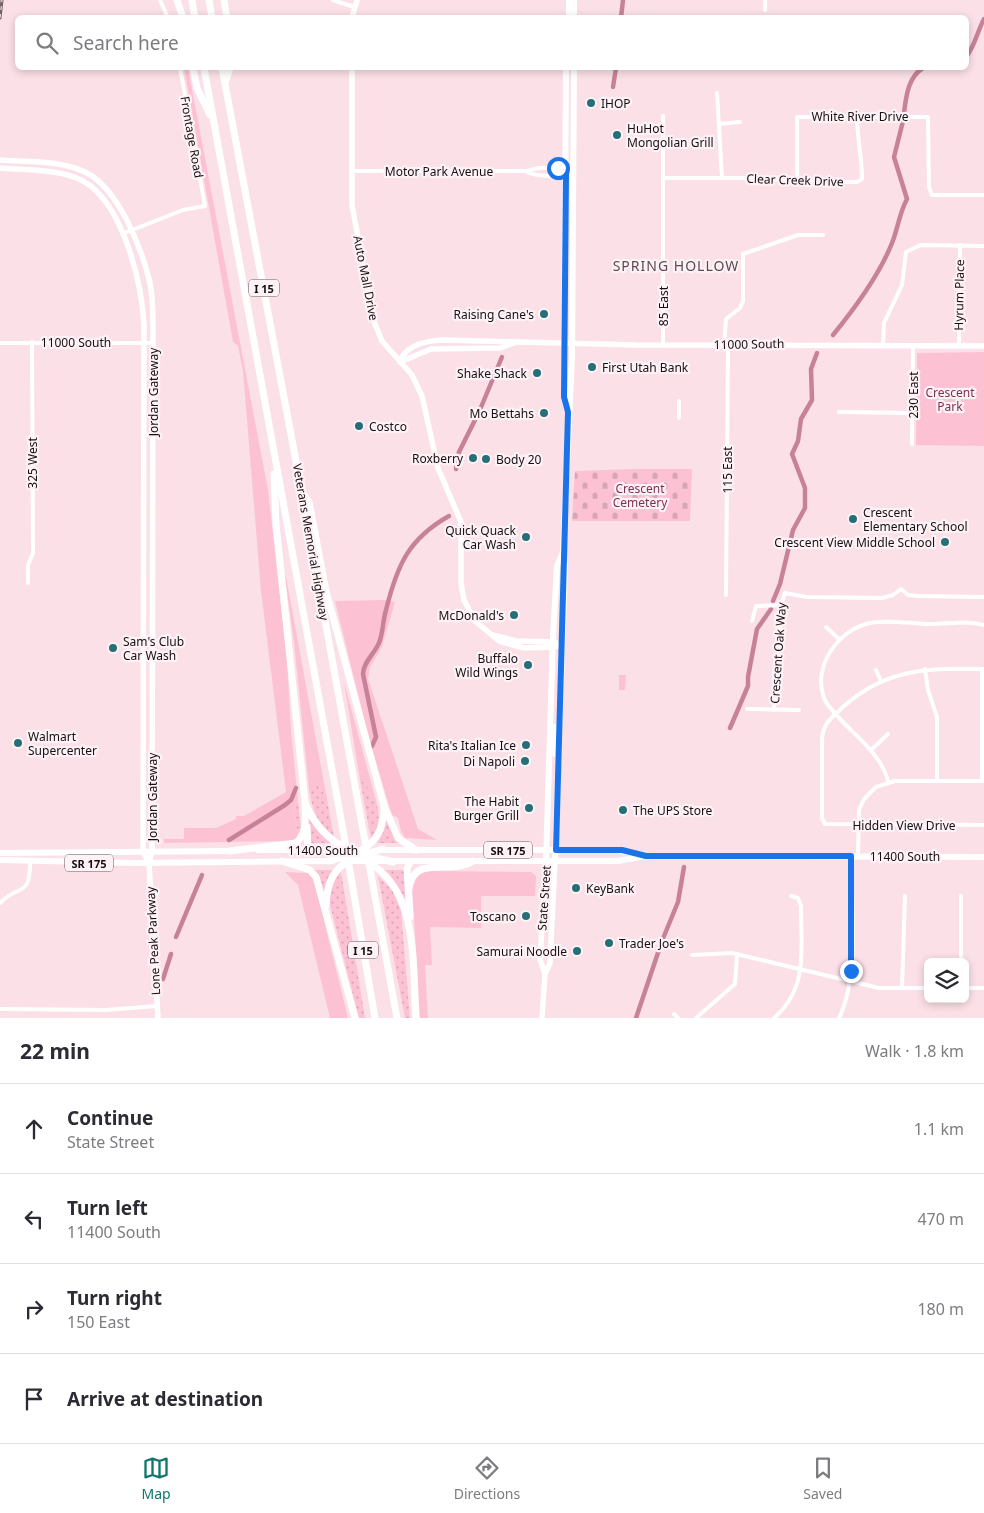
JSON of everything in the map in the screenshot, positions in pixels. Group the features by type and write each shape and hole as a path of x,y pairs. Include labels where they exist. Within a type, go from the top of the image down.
{"highway":[{"path":"177,0 182,15"},
{"path":"192,0 194,15"},
{"path":"209,0 212,15"},
{"path":"224,0 226,15"},
{"path":"227,15 228,0"},
{"path":"193,70 197,88 213,122"},
{"name":"Veterans Memorial Highway","path":"204,70 343,830 375,1018"},
{"name":"Veterans Memorial Highway","path":"222,70 302,493 397,1018"},
{"path":"225,83 229,70"},
{"path":"230,851 296,843 304,834 305,802 276,524 273,446"},
{"path":"302,493 309,502 326,592 384,806 398,838 416,850"},
{"path":"305,802 312,820 333,842 356,853 388,878 398,892 405,910 410,933"},
{"path":"326,910 330,882 338,869 356,853 372,843 380,831 384,806"},
{"path":"305,817 308,850"},
{"path":"325,850 356,853 393,862"},
{"path":"329,861 356,853 382,850"},
{"path":"282,861 297,864 313,873 326,910 354,1018"},
{"path":"409,888 412,875 420,869 459,867 473,861"},
{"path":"410,862 407,869 416,1018"}],"main road":[{"path":"353,15 357,0"},
{"path":"568,0 568,15"},
{"path":"574,0 574,15"},
{"name":"Auto Mall Drive","path":"352,70 354,214 374,326 387,349 412,376 422,396 438,468 461,522 461,583 464,600 475,621 502,643 518,647 562,645"},
{"path":"568,70 570,96 574,115"},
{"name":"State Street","path":"544,974 550,963 556,850 563,552 568,412 571,397 566,172 568,70"},
{"name":"State Street","path":"569,343 574,70"},
{"name":"Jordan Gateway","path":"0,160 56,164 87,173 102,184 112,194 130,231 149,282 152,299 153,343 152,852 149,863"},
{"name":"Jordan Gateway","path":"0,168 58,174 83,181 105,200 122,234 140,285 143,300 144,343 144,852 149,863"},
{"name":"11000 South","path":"400,362 408,350 431,341 500,340 514,343 984,346"},
{"name":"State Street","path":"542,1018 544,974 540,959 547,850 553,645 557,566 563,552"},
{"path":"143,612 152,612"},
{"path":"550,720 554,724 558,775"},
{"name":"11400 South","path":"0,853 325,850"},
{"name":"11400 South","path":"382,850 622,850 646,856"},
{"name":"11400 South","path":"0,860 149,863 618,861 646,856 984,857"},
{"name":"Lone Peak Parkway","path":"149,863 158,1018"}],"street":[{"path":"160,0 167,15"},
{"path":"332,0 354,7"},
{"path":"765,0 765,10"},
{"name":"Frontage Road","path":"130,231 183,210 205,206 180,70"},
{"path":"716,93 722,178"},
{"name":"85 East","path":"663,116 663,344"},
{"name":"Clear Creek Drive","path":"663,178 771,178 797,182 861,180 862,156 857,137 857,116"},
{"name":"White River Drive","path":"797,182 798,117 928,117 929,186 932,195 984,196"},
{"path":"719,124 740,122"},
{"name":"Motor Park Avenue","path":"352,171 527,172 534,169 559,168 566,172"},
{"path":"122,234 130,231"},
{"name":"115 East","path":"726,595 726,319 737,310 742,301 743,254 798,235 823,235"},
{"path":"883,345 884,323 901,289 904,257 910,249 921,245 984,246"},
{"name":"Hyrum Place","path":"959,345 960,245"},
{"name":"325 West","path":"28,583 28,565 33,552 32,342"},
{"name":"11000 South","path":"0,343 153,343"},
{"name":"230 East","path":"912,444 913,345"},
{"path":"679,401 679,418"},
{"path":"840,412 913,413"},
{"name":"Crescent Oak Way","path":"774,710 774,679 780,645 783,594 787,592 807,597 882,598 893,595 901,589 908,595 918,596 984,597"},
{"path":"752,621 756,606 781,605"},
{"path":"888,782 884,768 871,750 836,714 824,698 822,676 828,656 840,640 855,629 876,622 910,624 962,622 984,625"},
{"path":"826,627 840,640"},
{"path":"836,714 856,696 881,681 925,669 983,669 983,781 888,782 876,787 864,799 858,825 855,856 850,981 840,1018"},
{"path":"925,669 928,690 937,716 937,781"},
{"path":"876,670 881,681"},
{"path":"747,710 799,710"},
{"name":"Hidden View Drive","path":"836,714 825,725 822,735 823,823 858,825 984,825"},
{"path":"871,750 888,734"},
{"path":"0,903 27,885 30,876 30,862"},
{"path":"774,1018 785,1009 794,997 801,969 801,903 796,896 791,896"},
{"path":"902,988 905,896"},
{"path":"961,896 962,958"},
{"path":"692,955 737,954 880,988 924,988"},
{"path":"696,1018 735,984 737,954"},
{"path":"969,988 984,988"},
{"path":"0,1009 106,1010 156,1006"},
{"path":"674,1014 678,1018"}],"green space":[{"path":"184,70 188,70 268,490 287,659 291,731 298,801 294,806 298,837 291,841 164,843 164,839 184,839 184,828 216,828 236,819 236,816 244,816 286,792 261,591 243,371 238,346 233,342"},
{"name":"Crescent Park","path":"984,352 984,446 916,445 917,353"},
{"name":"Crescent Cemetery","path":"692,469 690,521 572,521 575,471"},
{"path":"285,577 326,794 321,791 318,783 315,788 309,789 294,642"},
{"path":"384,600 395,602 382,647 370,667 368,679 418,829 437,840 405,838 398,818 392,815 369,739 335,601"},
{"path":"619,675 626,675 625,690 619,690"},
{"path":"344,682 375,797 369,795 367,785 360,780"},
{"path":"360,780 367,785 369,795 375,797 378,809 378,824 371,840"},
{"path":"318,783 321,791 326,794 334,837 319,821 312,803 309,789 315,788"},
{"path":"298,801 301,828 298,837 294,806"},
{"path":"307,814 318,831 331,843 311,843"},
{"path":"386,816 399,843 377,843 384,831"},
{"path":"313,870 333,870 326,882 323,894"},
{"path":"382,870 404,870 406,901 397,885"},
{"path":"285,872 308,873 314,880 348,1018 330,1018 298,885"},
{"path":"341,872 365,1018 359,1018 330,905 332,887 335,879"},
{"path":"420,872 531,872 536,876 535,896 481,896 481,928 430,927 432,965 425,965 428,1018 420,1018 412,884"},
{"path":"378,876 393,891 401,911 410,1018 405,1018"}],"waterway":[{"path":"621,15 623,0"},
{"path":"969,52 984,19"},
{"path":"613,87 616,70"},
{"path":"904,113 911,82 920,70"},
{"path":"833,335 858,303 880,268 892,243 907,199 894,157 903,121"},
{"path":"773,601 780,584 793,530 805,508 805,488 792,454 798,441 801,419 812,400 811,369 817,353"},
{"path":"456,469 459,452 479,412 502,357"},
{"path":"372,746 376,737 363,674 364,669 381,637 390,594 406,555 423,534 449,516"},
{"path":"730,728 748,686 757,629 771,609"},
{"path":"229,840 285,805 291,800 296,788"},
{"path":"636,1018 662,941 678,902 684,867"},
{"path":"176,937 202,875"},
{"path":"163,979 171,954"}],"railway":[{"path":"0,18 2,0"}],"place":[{"name":"IHOP","path":"591,103"},
{"name":"HuHot Mongolian Grill","path":"617,135"},
{"name":"Raising Cane's","path":"544,314"},
{"name":"First Utah Bank","path":"592,367"},
{"name":"Shake Shack","path":"537,373"},
{"name":"Mo Bettahs","path":"544,413"},
{"name":"Costco","path":"359,426"},
{"name":"Roxberry","path":"473,458"},
{"name":"Body 20","path":"486,459"},
{"name":"Crescent Elementary School","path":"853,519"},
{"name":"Quick Quack Car Wash","path":"526,537"},
{"name":"Crescent View Middle School","path":"945,542"},
{"name":"McDonald's","path":"514,615"},
{"name":"Sam's Club Car Wash","path":"113,648"},
{"name":"Buffalo Wild Wings","path":"528,665"},
{"name":"Walmart Supercenter","path":"18,743"},
{"name":"Rita's Italian Ice","path":"526,745"},
{"name":"Di Napoli","path":"525,761"},
{"name":"The Habit Burger Grill","path":"529,808"},
{"name":"The UPS Store","path":"623,810"},
{"name":"KeyBank","path":"576,888"},
{"name":"Toscano","path":"526,916"},
{"name":"Trader Joe's","path":"609,943"},
{"name":"Samurai Noodle","path":"577,951"}],"district":[{"name":"SPRING HOLLOW","path":"676,265"}],"route":[{"path":"558,168 566,172 564,397 568,412 556,850 622,850 646,856 851,856 851,971"}]}
